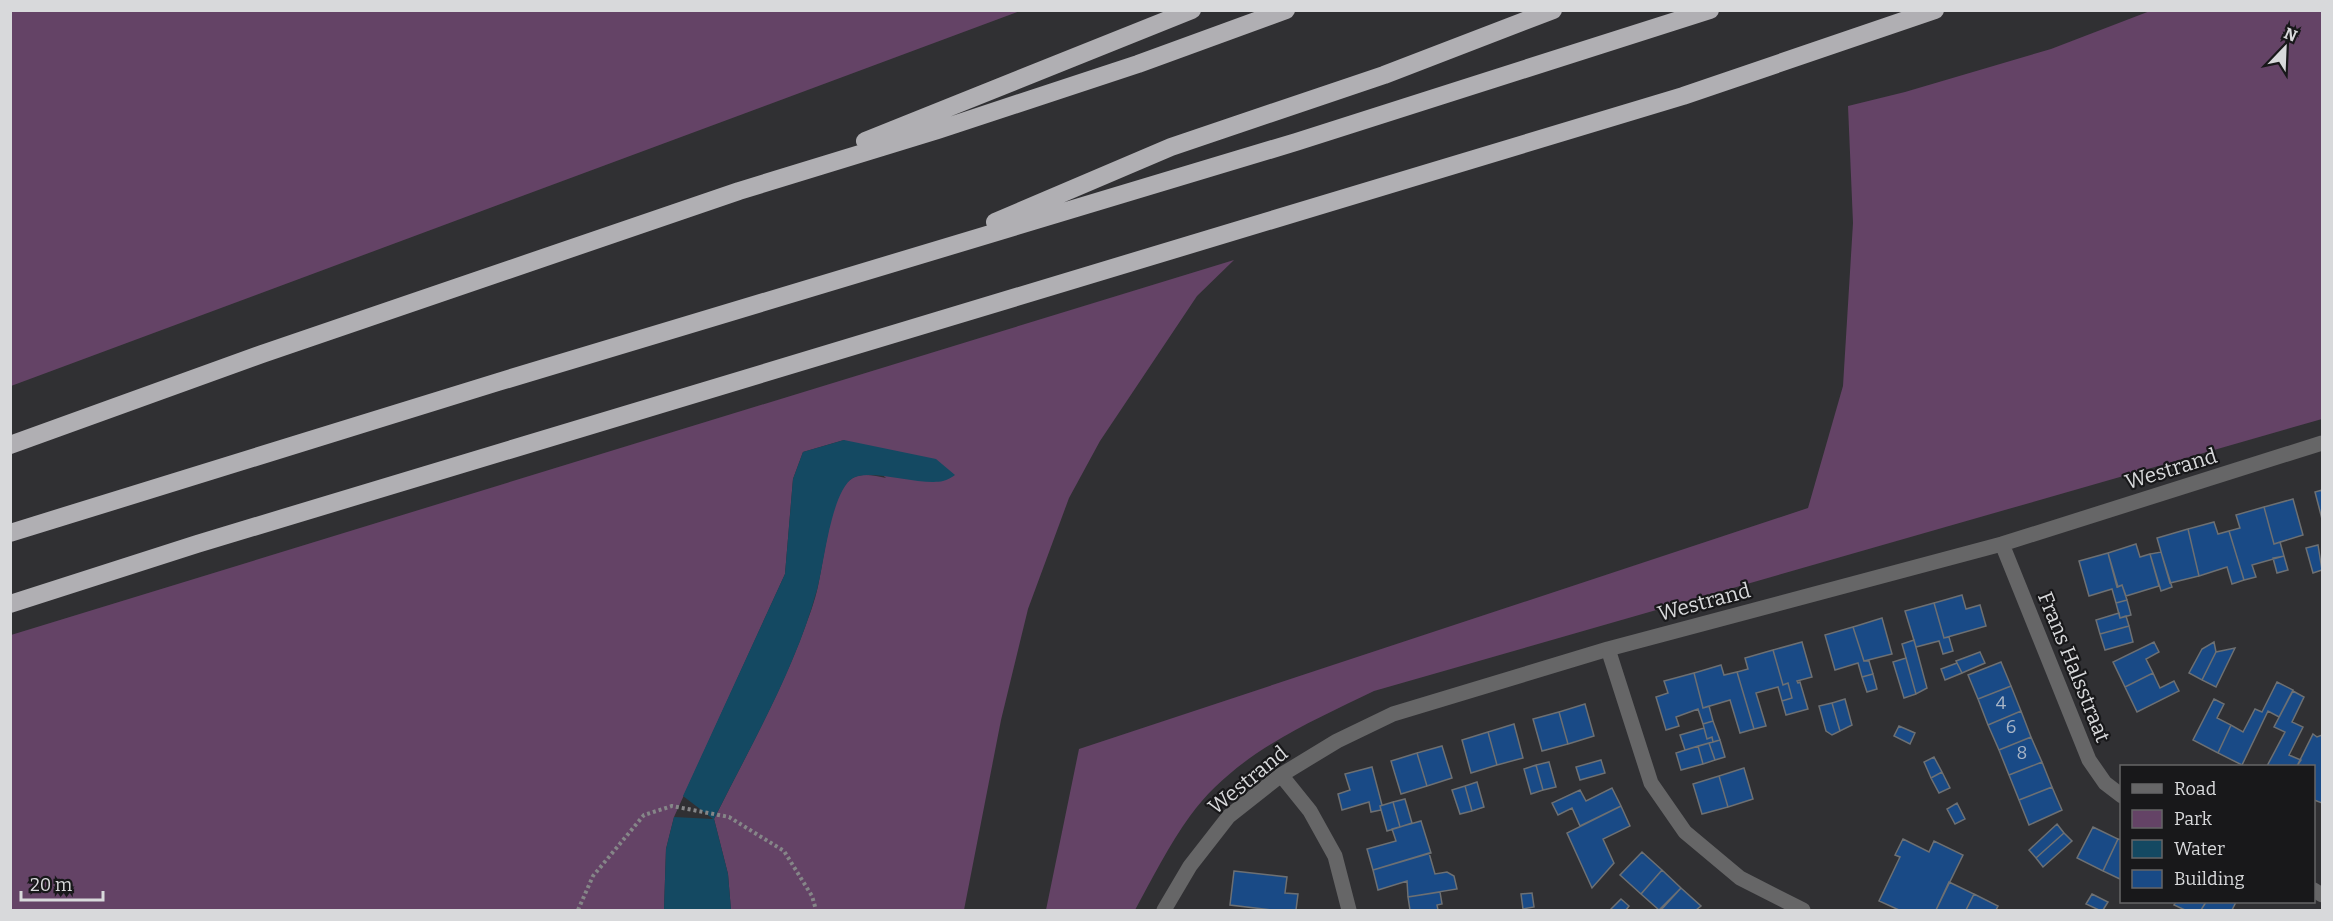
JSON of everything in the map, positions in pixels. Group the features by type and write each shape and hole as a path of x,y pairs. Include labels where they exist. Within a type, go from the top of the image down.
{"highway":[{"path":"739,191 1192,10"},
{"path":"10,445 273,350 739,191 1049,93 1286,10"},
{"path":"910,258 1172,147 1383,75 1553,10"},
{"path":"10,533 1296,142 1710,10"},
{"path":"10,604 197,544 1683,96 1935,10"}],"street":[{"name":"Westrand","path":"1164,910 1190,866 1229,816 1281,775 1337,741 1393,714 1608,649 2002,544 2322,444"},
{"name":"Frans Halsstraat","path":"2002,544 2083,747 2097,772 2115,793 2120,796"},
{"path":"1608,649 1651,783 1684,832 1740,878 1803,910"},
{"path":"1281,775 1310,811 1335,856 1349,910"}],"path":[{"path":"578,910 593,876 644,815 672,806 729,817 784,851 812,896 816,910"}],"green space":[{"path":"11,10 1020,10 1020,11 11,386"},
{"path":"2150,11 2322,11 2322,419 1374,691 1274,742 1228,775 1208,794 1182,827 1135,910 1046,910 1079,749 1808,508 1843,386 1853,223 1848,106 1905,92 2051,49"},
{"path":"1234,260 1197,296 1100,441 1069,498 1028,609 1001,720 964,910 731,910 728,874 714,819 795,654 817,592 831,520 839,495 849,481 859,476 886,478 844,440 803,452 793,479 785,574 674,817 666,849 664,910 11,910 11,635"}],"water":[{"path":"844,440 936,459 955,475 945,481 933,482 861,475 853,478 845,486 834,513 817,590 797,649 771,707 714,819 728,874 731,910 664,910 666,849 674,817 713,819 683,796 785,574 793,479 803,452"}],"building":[{"path":"2322,490 2322,519 2315,492"},
{"path":"2293,499 2303,535 2274,544 2264,507"},
{"path":"2264,507 2274,544 2280,542 2284,556 2252,565 2256,577 2244,580 2229,531 2240,528 2236,515"},
{"path":"2214,522 2218,534 2229,531 2244,580 2232,584 2227,567 2199,576 2188,529"},
{"path":"2188,529 2199,576 2170,583 2157,538"},
{"path":"2136,544 2140,557 2150,554 2159,586 2126,596 2122,585 2118,587 2108,553"},
{"path":"2318,545 2322,570 2313,573 2306,548"},
{"path":"2161,552 2172,587 2161,591 2150,554"},
{"path":"2108,553 2117,587 2122,585 2127,600 2116,603 2112,589 2089,596 2079,561"},
{"path":"2284,556 2288,570 2277,573 2273,558"},
{"path":"1962,595 1966,609 1980,605 1986,626 1944,638 1934,603"},
{"path":"2127,600 2131,615 2120,618 2116,603"},
{"path":"1934,603 1944,638 1949,637 1953,651 1943,654 1939,641 1916,647 1905,611"},
{"path":"2119,613 2120,618 2126,616 2129,626 2100,634 2096,620"},
{"path":"1882,618 1892,654 1864,661 1853,627"},
{"path":"2129,626 2133,642 2105,650 2100,634"},
{"path":"1853,627 1864,661 1869,661 1873,674 1862,677 1858,663 1835,670 1825,635"},
{"path":"1914,640 1927,688 1916,694 1902,644"},
{"path":"1802,642 1812,677 1797,681 1800,682 1808,709 1786,715 1782,701 1792,698 1788,683 1783,685 1773,650"},
{"path":"2154,642 2159,652 2146,659 2153,673 2125,687 2113,662"},
{"path":"2214,642 2216,652 2202,680 2189,673 2202,649"},
{"path":"2235,648 2216,687 2202,680 2216,652"},
{"path":"1773,650 1783,685 1788,683 1792,698 1782,701 1778,687 1756,693 1766,726 1754,729 1737,672 1748,669 1745,658"},
{"path":"1980,652 1985,663 1962,673 1956,661"},
{"path":"1906,658 1916,694 1904,698 1893,662"},
{"path":"2001,662 2011,686 1978,699 1968,675"},
{"path":"1957,663 1962,673 1945,680 1941,669"},
{"path":"1721,665 1724,675 1737,672 1754,729 1740,733 1730,700 1703,708 1694,673"},
{"path":"1694,673 1703,708 1709,706 1713,721 1703,724 1698,709 1676,717 1679,726 1666,730 1656,697 1668,693 1664,681"},
{"path":"2153,673 2160,688 2174,681 2179,691 2137,712 2125,687"},
{"path":"1873,674 1877,689 1867,692 1862,677"},
{"path":"2277,682 2293,690 2279,717 2268,711 2242,765 2218,753 2231,725 2243,732 2255,709 2262,712"},
{"path":"2011,686 2021,711 1988,725 1978,699"},
{"path":"2293,691 2304,697 2292,722 2303,727 2289,755 2301,760 2298,765 2268,765 2285,732 2274,727"},
{"path":"1845,699 1852,725 1840,731 1832,703"},
{"path":"2214,699 2224,704 2217,718 2231,725 2218,753 2193,740"},
{"path":"1832,703 1840,731 1832,735 1826,731 1819,706"},
{"path":"1585,704 1594,736 1568,744 1559,712"},
{"path":"2021,711 2031,737 1999,750 1988,725"},
{"path":"1559,712 1568,744 1542,751 1533,719"},
{"path":"1713,721 1720,740 1713,742 1712,737 1707,739 1703,724"},
{"path":"1514,724 1523,758 1497,765 1488,732"},
{"path":"1899,726 1915,733 1910,744 1894,736"},
{"path":"1704,728 1707,739 1712,737 1713,742 1685,750 1680,735"},
{"path":"1488,732 1497,765 1471,773 1462,740"},
{"path":"2313,734 2317,737 2322,735 2322,803 2315,800 2315,765 2298,765"},
{"path":"2031,737 2042,762 2009,775 1999,750"},
{"path":"1720,740 1725,757 1715,760 1709,743"},
{"path":"1709,743 1715,760 1703,764 1698,746"},
{"path":"1442,746 1452,778 1427,786 1417,753"},
{"path":"1698,746 1703,764 1681,770 1676,753"},
{"path":"1417,753 1427,786 1401,794 1391,761"},
{"path":"1934,757 1942,772 1931,778 1924,762"},
{"path":"1601,760 1605,773 1580,780 1576,767"},
{"path":"1549,762 1556,787 1543,790 1536,765"},
{"path":"2042,762 2052,787 2019,800 2009,775"},
{"path":"1536,765 1543,790 1531,794 1524,769"},
{"path":"1372,767 1382,805 1381,810 1371,812 1369,802 1342,810 1338,794 1350,790 1345,774"},
{"path":"1744,768 1753,799 1728,807 1719,776"},
{"path":"1942,772 1950,788 1939,793 1931,778"},
{"path":"1719,776 1728,807 1702,814 1693,784"},
{"path":"1477,782 1484,807 1472,811 1465,786"},
{"path":"1465,786 1472,811 1460,814 1452,790"},
{"path":"2052,787 2062,810 2029,825 2019,800"},
{"path":"1612,788 1621,806 1580,826 1572,808 1558,815 1552,803 1580,790 1586,801"},
{"path":"1405,799 1412,823 1400,827 1393,802"},
{"path":"1393,802 1400,827 1387,831 1380,806"},
{"path":"1957,803 1965,819 1955,824 1947,809"},
{"path":"1621,806 1630,826 1603,839 1614,863 1592,888 1567,833"},
{"path":"1421,821 1431,853 1373,870 1367,849 1396,841 1392,829"},
{"path":"2057,824 2064,833 2036,858 2029,850"},
{"path":"2093,827 2118,839 2103,871 2077,858"},
{"path":"2064,833 2072,841 2043,867 2036,858"},
{"path":"1903,839 1929,852 1934,841 1963,855 1936,910 1899,910 1879,901 1900,857 1895,855"},
{"path":"2118,839 2120,840 2120,879 2103,871"},
{"path":"1642,852 1662,870 1641,894 1620,875"},
{"path":"1429,853 1435,874 1447,872 1454,876 1457,889 1408,897 1407,881 1378,890 1373,870"},
{"path":"1662,870 1681,888 1659,910 1641,894"},
{"path":"1234,871 1287,877 1285,893 1298,894 1296,910 1230,905"},
{"path":"1949,882 1974,894 1966,910 1936,910"},
{"path":"1681,888 1701,906 1696,910 1661,910"},
{"path":"1440,892 1442,904 1437,905 1438,910 1410,910 1408,897"},
{"path":"1532,893 1534,907 1523,909 1521,894"},
{"path":"1974,894 1998,906 1996,910 1966,910"},
{"path":"2092,894 2108,902 2103,910 2086,904"},
{"path":"1621,899 1629,906 1626,910 1610,910"},
{"path":"2175,903 2205,903 2201,910 2185,910 2174,905"},
{"path":"2205,903 2236,903 2232,910 2201,910"}]}
